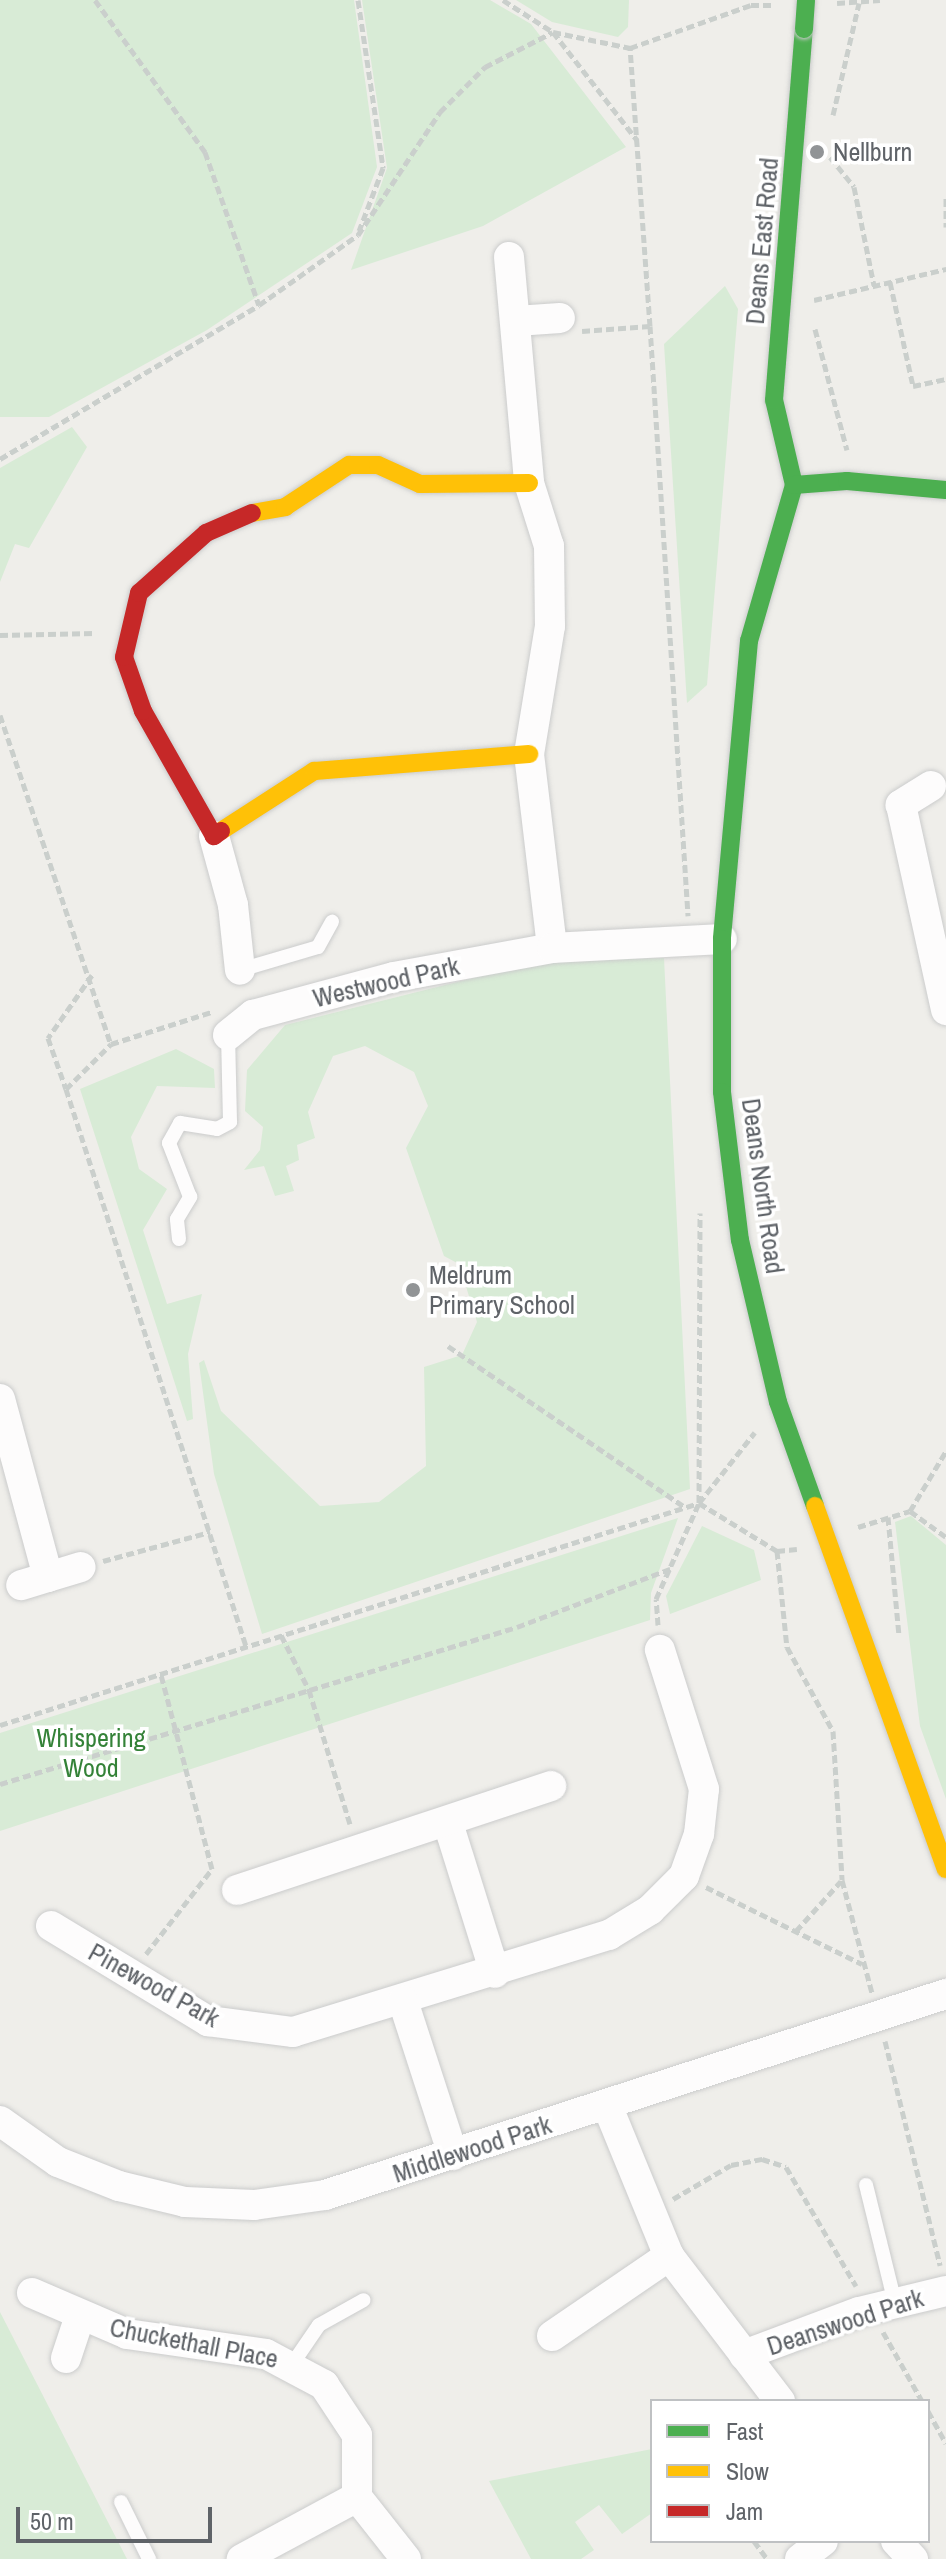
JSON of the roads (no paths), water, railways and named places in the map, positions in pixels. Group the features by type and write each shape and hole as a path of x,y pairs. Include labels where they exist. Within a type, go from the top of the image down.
{"street":[{"name":"Deans East Road","path":"794,485 774,400 804,29 799,2"},
{"path":"509,257 529,483 549,546 550,626 529,754 552,948"},
{"path":"516,321 560,318"},
{"path":"240,970 233,905 214,836 143,711 124,657 126,632 139,593 206,533 230,517 285,507 349,465 378,465 420,484 529,483"},
{"path":"794,485 878,483 946,490"},
{"name":"Deans North Road","path":"794,485 749,641 722,939 722,1092 740,1240 778,1402 946,1869"},
{"path":"214,836 314,771 529,754"},
{"path":"931,786 901,805 933,884 946,1010"},
{"name":"Westwood Park","path":"228,1020 394,977 552,948 722,939"},
{"path":"0,1399 35,1581 80,1567"},
{"name":"Pinewood Park","path":"51,1926 128,1977 208,2021 248,2031 293,2032 495,1973 609,1935 650,1910 684,1876 699,1834 704,1789 660,1650"},
{"path":"237,1890 448,1823 551,1786"},
{"path":"448,1823 495,1973"},
{"name":"Middlewood Park","path":"0,2121 58,2162 185,2202 254,2205 325,2195 946,1994"},
{"path":"403,2001 453,2155"},
{"name":"Deanswood Park","path":"607,2105 648,2212 669,2256 778,2399"},
{"path":"552,2336 669,2256"},
{"name":"Deanswood Park","path":"744,2355 944,2282"},
{"name":"Chuckethall Place","path":"32,2293 79,2319 293,2363 324,2385 357,2435 357,2497"},
{"name":"Chuckethall Place","path":"66,2358 79,2319"},
{"path":"242,2559 357,2497 406,2559"},
{"path":"800,2559 820,2543"},
{"path":"898,2543 913,2559"}],"lane":[{"path":"240,970 318,947 332,922"},
{"path":"179,1239 177,1219 190,1197 169,1143 180,1123 217,1129 230,1122 228,1020"},
{"path":"866,2185 883,2306"},
{"path":"293,2363 319,2325 364,2300"},
{"path":"121,2502 149,2559"}],"place":[{"name":"Nellburn","path":"817,152"},
{"name":"Meldrum Primary School","path":"413,1290"}],"park label":[{"name":"Whispering Wood","path":"91,1753"}]}
